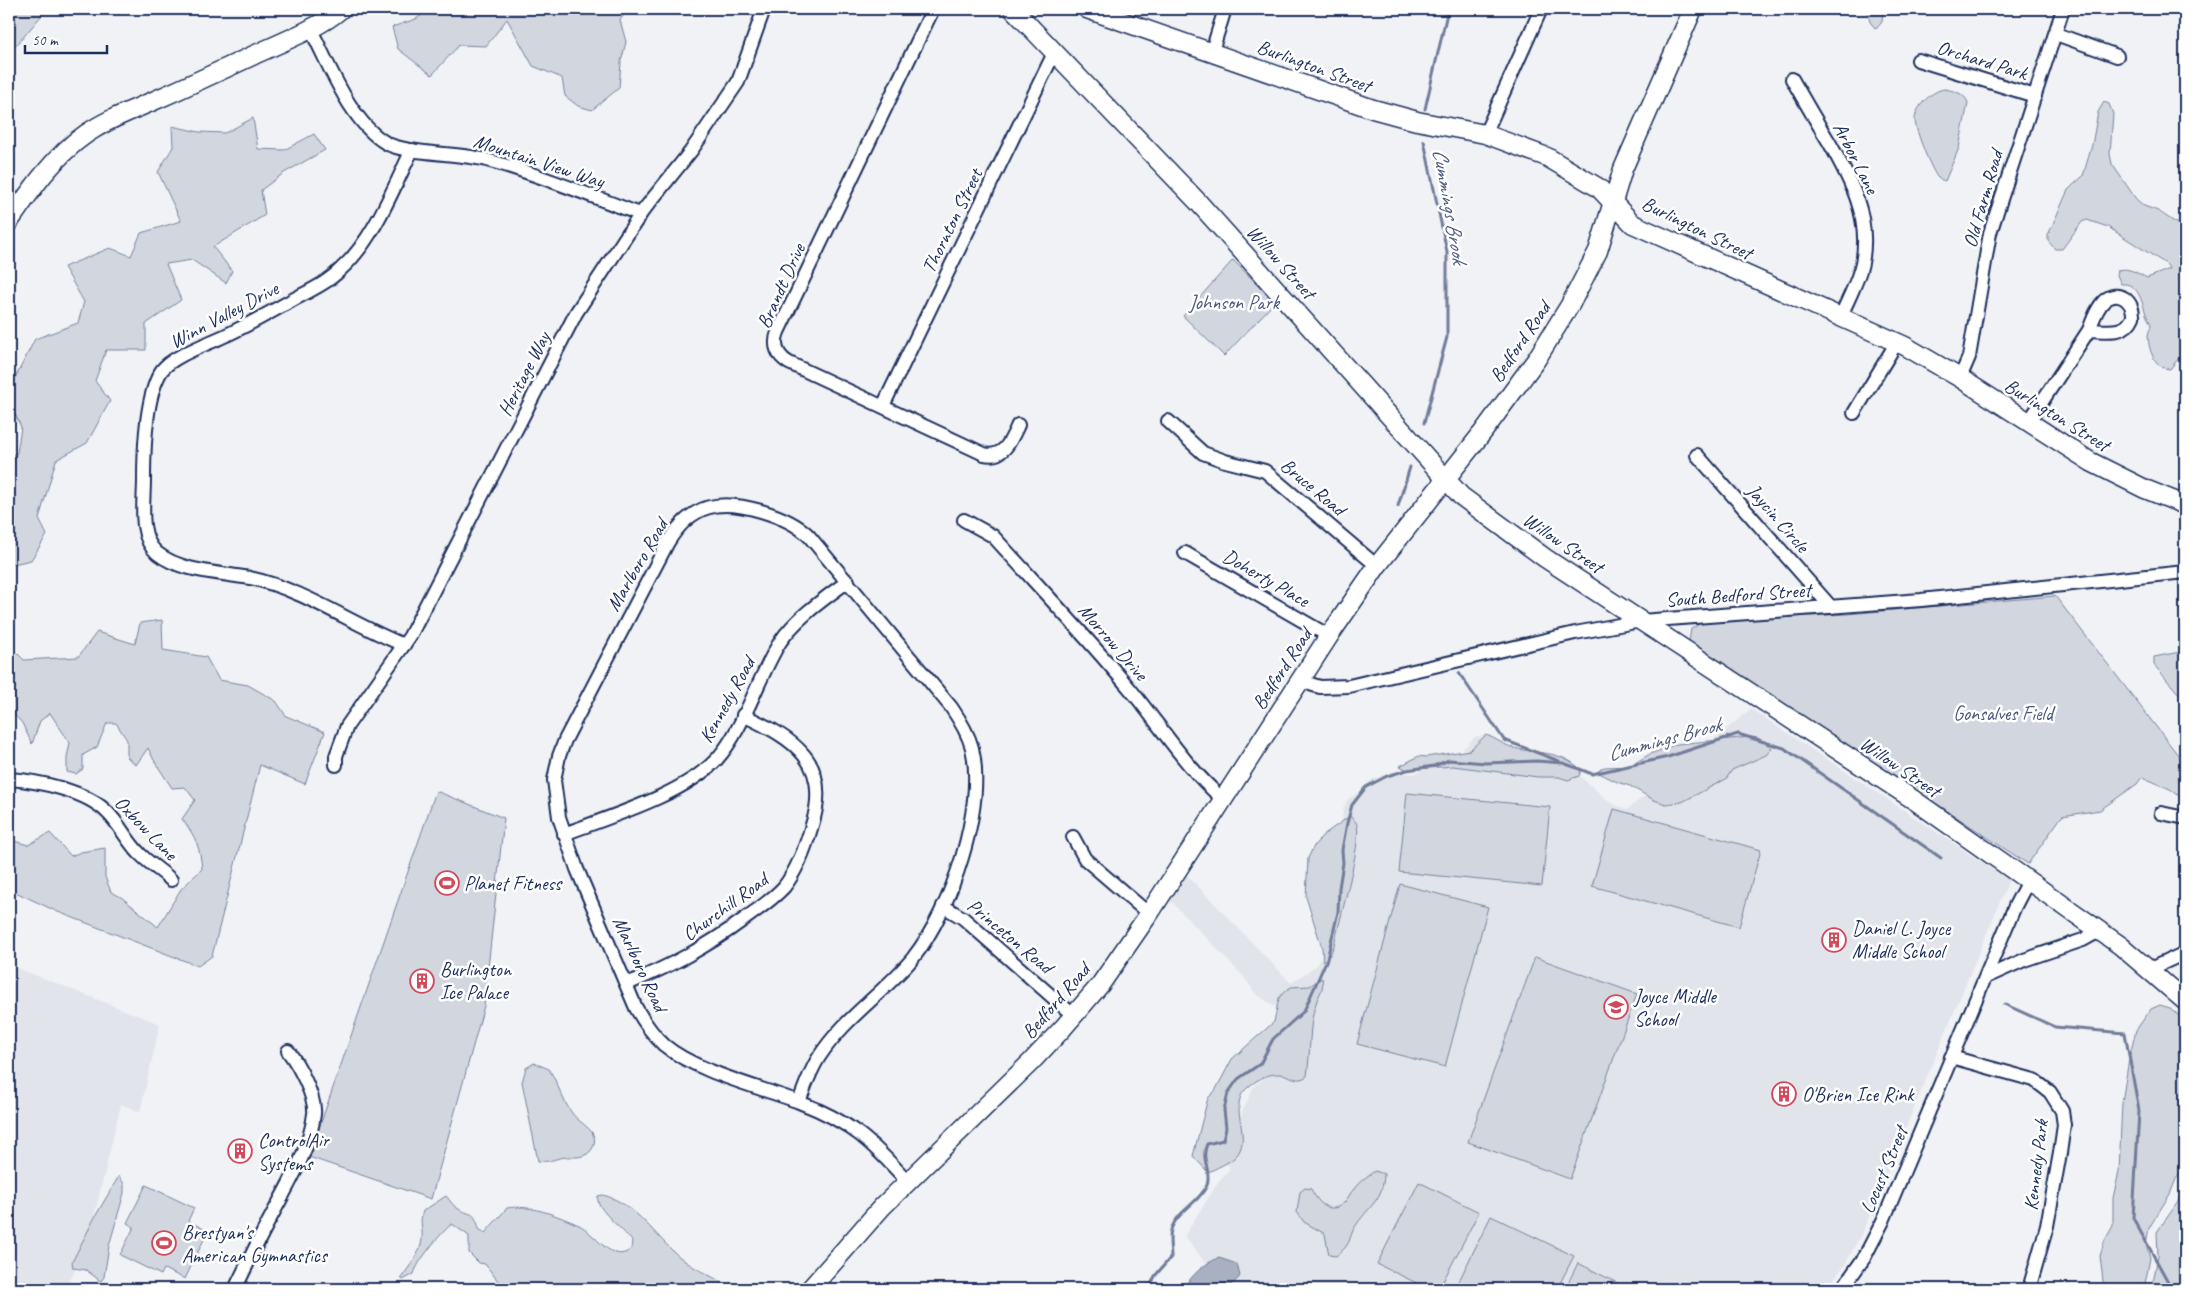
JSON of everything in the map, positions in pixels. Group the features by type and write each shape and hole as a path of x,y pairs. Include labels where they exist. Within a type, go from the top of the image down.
{"street":[{"path":"9,222 30,190 66,150 85,134 127,112 310,28 341,9"},
{"name":"Heritage Way","path":"336,765 336,756 350,720 404,645 510,444 576,312 640,214 691,151 738,82 764,9"},
{"name":"Brandt Drive","path":"932,9 778,332 776,340 778,352 786,361 986,455 996,455 1005,449 1018,425"},
{"name":"Willow Street","path":"1013,9 1198,202 1461,496 1513,536 1914,800 2099,931 2150,969 2185,1001"},
{"path":"1212,52 1225,9"},
{"path":"1485,134 1541,9"},
{"name":"Bedford Road","path":"810,1289 866,1224 1031,1062 1100,985 1149,914 1300,680 1377,566 1520,382 1561,321 1598,251 1623,169 1693,9"},
{"name":"Old Farm Road","path":"1960,378 1969,357 1990,233 2063,9"},
{"name":"Burlington Street","path":"1094,10 1380,111 1417,121 1485,134 1513,143 1553,160 1596,187 1636,225 1897,342 1960,378 2028,423 2106,470 2185,505"},
{"name":"Mountain View Way","path":"310,28 347,101 359,119 387,144 412,150 486,160 640,214"},
{"path":"2056,34 2117,56"},
{"name":"Thornton Street","path":"883,406 1054,53"},
{"name":"Orchard Park","path":"1918,60 2035,96"},
{"name":"Arbor Lane","path":"1792,79 1853,185 1862,213 1864,233 1862,263 1841,316"},
{"name":"Winn Valley Drive","path":"404,645 372,633 272,584 196,569 168,560 156,553 144,529 144,463 148,410 163,370 176,359 237,330 328,281 341,270 363,243 412,150"},
{"path":"2028,423 2089,330"},
{"path":"1854,413 1897,342"},
{"name":"Bruce Road","path":"1168,421 1204,453 1225,461 1265,471 1377,566"},
{"name":"Jaycin Circle","path":"1697,455 1831,607"},
{"name":"Marlboro Road","path":"799,1102 812,1069 826,1047 913,957 943,906 961,860 970,821 975,782 972,747 952,707 804,531 768,513 745,507 720,504 701,510 685,519 675,530 578,714 559,756 554,789 564,834 636,1008 648,1027 661,1041 674,1052 719,1073 799,1102 854,1128 908,1182"},
{"name":"Morrow Drive","path":"964,520 993,536 1128,687 1178,753 1206,785 1223,799"},
{"name":"Doherty Place","path":"1185,553 1329,636"},
{"name":"South Bedford Street","path":"1300,680 1320,687 1349,686 1566,635 1641,621 1921,600 2185,572"},
{"name":"Kennedy Road","path":"564,834 638,805 693,779 710,766 723,751 774,653 787,633 806,614 848,581"},
{"name":"Churchill Road","path":"626,984 693,954 753,913 784,886 801,858 818,802 817,782 812,766 800,749 786,738 743,715"},
{"name":"Oxbow Lane","path":"9,779 44,784 92,801 108,813 143,857 171,880"},
{"path":"2161,813 2185,818"},
{"path":"1073,837 1085,859 1149,914"},
{"name":"Locust Street","path":"1842,1289 1856,1271 1876,1235 2015,906 2028,881"},
{"name":"Princeton Road","path":"943,906 963,918 1074,1016"},
{"path":"1986,977 2024,960 2085,940 2099,931"},
{"path":"2150,969 2185,953"},
{"path":"235,1289 296,1168 306,1144 314,1112 308,1086 288,1051"},
{"name":"Kennedy Park","path":"1951,1057 2034,1080 2050,1092 2062,1111 2064,1125 2059,1162 2042,1249 2029,1289"}],"shaded area":[{"name":"Joyce Middle School","path":"1751,709 2009,880 1862,1233 1844,1266 1826,1289 1210,1289 1211,1270 1184,1236 1219,1181 1230,1168 1225,1161 1243,1110 1254,1086 1271,1073 1296,1021 1256,994 1243,976 1170,900 1186,874 1291,983 1317,965 1321,958 1342,831 1343,809 1347,800 1358,793 1371,780 1391,772 1414,774 1428,768 1440,769 1475,737 1489,735 1516,751 1576,773 1610,802 1627,810"},
{"path":"9,965 160,1024 140,1112 121,1104 86,1250 65,1289 9,1289"}],"green space":[{"path":"9,9 47,9 9,54"},
{"path":"430,9 629,9 620,20 626,42 621,62 619,88 592,110 578,106 565,96 562,78 533,66 507,19 486,46 459,45 432,75 398,49 392,27 416,19"},
{"path":"1867,9 1883,9 1882,22 1876,29 1870,22"},
{"path":"1945,89 1962,95 1968,103 1959,148 1945,181 1938,178 1932,168 1915,120 1918,110 1925,100 1935,92"},
{"path":"2104,102 2109,104 2113,114 2110,154 2112,164 2136,199 2144,206 2158,211 2176,223 2185,222 2185,346 2183,353 2170,369 2160,365 2153,357 2148,336 2151,325 2138,294 2132,286 2121,284 2117,275 2118,270 2125,269 2147,278 2170,269 2166,264 2108,227 2087,220 2082,222 2062,249 2055,249 2048,241 2048,235 2068,190 2083,176 2092,145 2098,112"},
{"path":"253,118 258,149 284,150 314,134 325,150 284,173 261,190 265,215 213,247 232,271 226,283 192,260 166,264 181,300 146,324 146,350 106,350 95,381 110,401 87,443 56,460 39,519 47,535 31,560 9,565 9,456 17,453 21,427 9,401 9,390 35,339 78,323 84,302 64,267 110,248 131,256 141,233 181,221 158,172 173,147 172,126 199,132 225,133"},
{"name":"Johnson Park","path":"1233,260 1275,302 1224,356 1183,316"},
{"name":"Gonsalves Field","path":"2055,596 2185,764 2185,800 2170,789 2142,777 2137,784 2100,810 2062,816 2028,864 1689,641 1691,629 1703,622 1847,614"},
{"path":"162,620 163,650 206,657 219,680 248,685 276,701 286,716 325,732 305,784 260,765 212,956 198,966 58,912 9,889 9,829 14,841 28,845 50,833 71,856 81,852 105,848 105,877 111,892 121,897 158,927 181,889 202,869 196,842 182,819 195,800 185,787 172,788 148,748 136,765 127,757 127,740 116,723 107,723 97,747 83,755 83,769 76,774 67,772 67,757 70,743 50,713 40,721 32,744 22,723 12,712 9,714 9,645 24,660 78,657 97,632 135,644 140,623"},
{"path":"2185,651 2185,701 2154,665 2154,657"},
{"path":"1486,735 1511,747 1565,759 1581,770 1579,776 1568,780 1559,777 1538,777 1453,766 1407,770 1400,766 1419,756 1426,757 1470,750"},
{"path":"1751,737 1758,738 1772,748 1766,755 1732,770 1726,779 1682,802 1666,804 1654,800 1630,786 1597,772 1604,767 1630,766 1650,754 1677,744"},
{"path":"436,791 504,818 484,1006 431,1199 309,1157"},
{"path":"1407,793 1550,807 1542,886 1399,872"},
{"path":"1614,809 1761,850 1739,927 1592,886"},
{"path":"1350,816 1357,824 1358,834 1353,865 1334,945 1330,955 1323,961 1322,948 1306,897 1308,858 1314,846 1323,835"},
{"path":"1400,884 1488,907 1445,1067 1357,1044"},
{"path":"1535,957 1637,994 1570,1179 1468,1142"},
{"path":"1322,978 1321,992 1312,1018 1307,1076 1296,1079 1283,1074 1274,1074 1256,1081 1245,1090 1240,1097 1239,1106 1242,1133 1240,1150 1233,1159 1208,1172 1193,1156 1208,1098 1215,1091 1232,1059 1274,1022 1279,998 1284,992 1291,987 1310,986"},
{"path":"2160,1005 2170,1008 2185,1020 2185,1167 2176,1179 2170,1194 2149,1228 2146,1244 2150,1258 2144,1289 2104,1289 2100,1256 2105,1240 2113,1226 2113,1198 2119,1172 2122,1102 2129,1059 2136,1030 2151,1009"},
{"path":"534,1063 549,1069 569,1108 592,1133 594,1143 592,1149 587,1154 578,1157 538,1161 522,1082 526,1068"},
{"path":"1375,1171 1384,1174 1381,1190 1375,1202 1357,1224 1342,1251 1336,1256 1329,1255 1325,1234 1304,1222 1297,1212 1300,1192 1305,1188 1311,1189 1321,1203 1329,1208 1334,1208 1345,1202 1351,1192"},
{"path":"119,1176 124,1184 124,1193 109,1246 104,1277 101,1281 86,1270 73,1268 72,1262"},
{"path":"1419,1182 1479,1212 1439,1289 1429,1289 1377,1264"},
{"path":"2185,1182 2185,1289 2152,1289 2158,1255 2157,1232 2178,1202"},
{"name":"Brestyan's American Gymnastics","path":"146,1185 194,1208 188,1221 208,1231 185,1279 164,1269 161,1275 120,1255 134,1227 127,1223"},
{"path":"603,1195 615,1199 636,1213 681,1258 719,1280 730,1289 500,1289 498,1281 485,1264 479,1263 469,1253 469,1236 452,1224 430,1247 414,1274 403,1280 401,1278 414,1260 421,1244 421,1218 423,1211 446,1196 456,1207 474,1216 479,1229 485,1233 507,1208 534,1209 579,1225 611,1251 624,1253 631,1249 632,1241 600,1207 598,1196"},
{"path":"1491,1216 1574,1256 1557,1289 1455,1289"},
{"path":"1578,1263 1629,1289 1565,1289"}],"water":[{"path":"1219,1258 1237,1264 1240,1276 1235,1282 1222,1288 1206,1290 1183,1289 1198,1270"}],"waterway":[{"name":"Cummings Brook","path":"1425,109 1448,9"},
{"name":"Cummings Brook","path":"1424,141 1447,252 1447,337 1424,423"},
{"name":"Cummings Brook","path":"1398,506 1410,467"},
{"name":"Cummings Brook","path":"1459,673 1504,740 1559,761"},
{"name":"Cummings Brook","path":"1577,768 1592,774 1668,757 1738,734 1784,748 1941,858"},
{"path":"1149,1289 1155,1276 1171,1257 1170,1234 1175,1221 1200,1196 1207,1185 1208,1174 1205,1149 1207,1144 1223,1140 1226,1128 1224,1110 1228,1093 1238,1079 1260,1064 1273,1039 1304,1011 1327,959 1338,912 1343,863 1342,850 1347,823 1352,805 1366,787 1387,776 1407,770 1434,766 1449,760 1486,763 1537,761 1563,763 1577,768"},
{"name":"Cummings Brook","path":"2004,1004 2055,1027 2125,1033 2139,1111 2133,1218 2172,1289"}],"place":[{"name":"Planet Fitness","path":"447,883"},
{"name":"Daniel L. Joyce Middle School","path":"1834,940"},
{"name":"Burlington Ice Palace","path":"422,981"},
{"name":"Joyce Middle School","path":"1616,1007"},
{"name":"O'Brien Ice Rink","path":"1784,1094"},
{"name":"ControlAir Systems","path":"240,1151"},
{"name":"Brestyan's American Gymnastics","path":"164,1243"}]}
